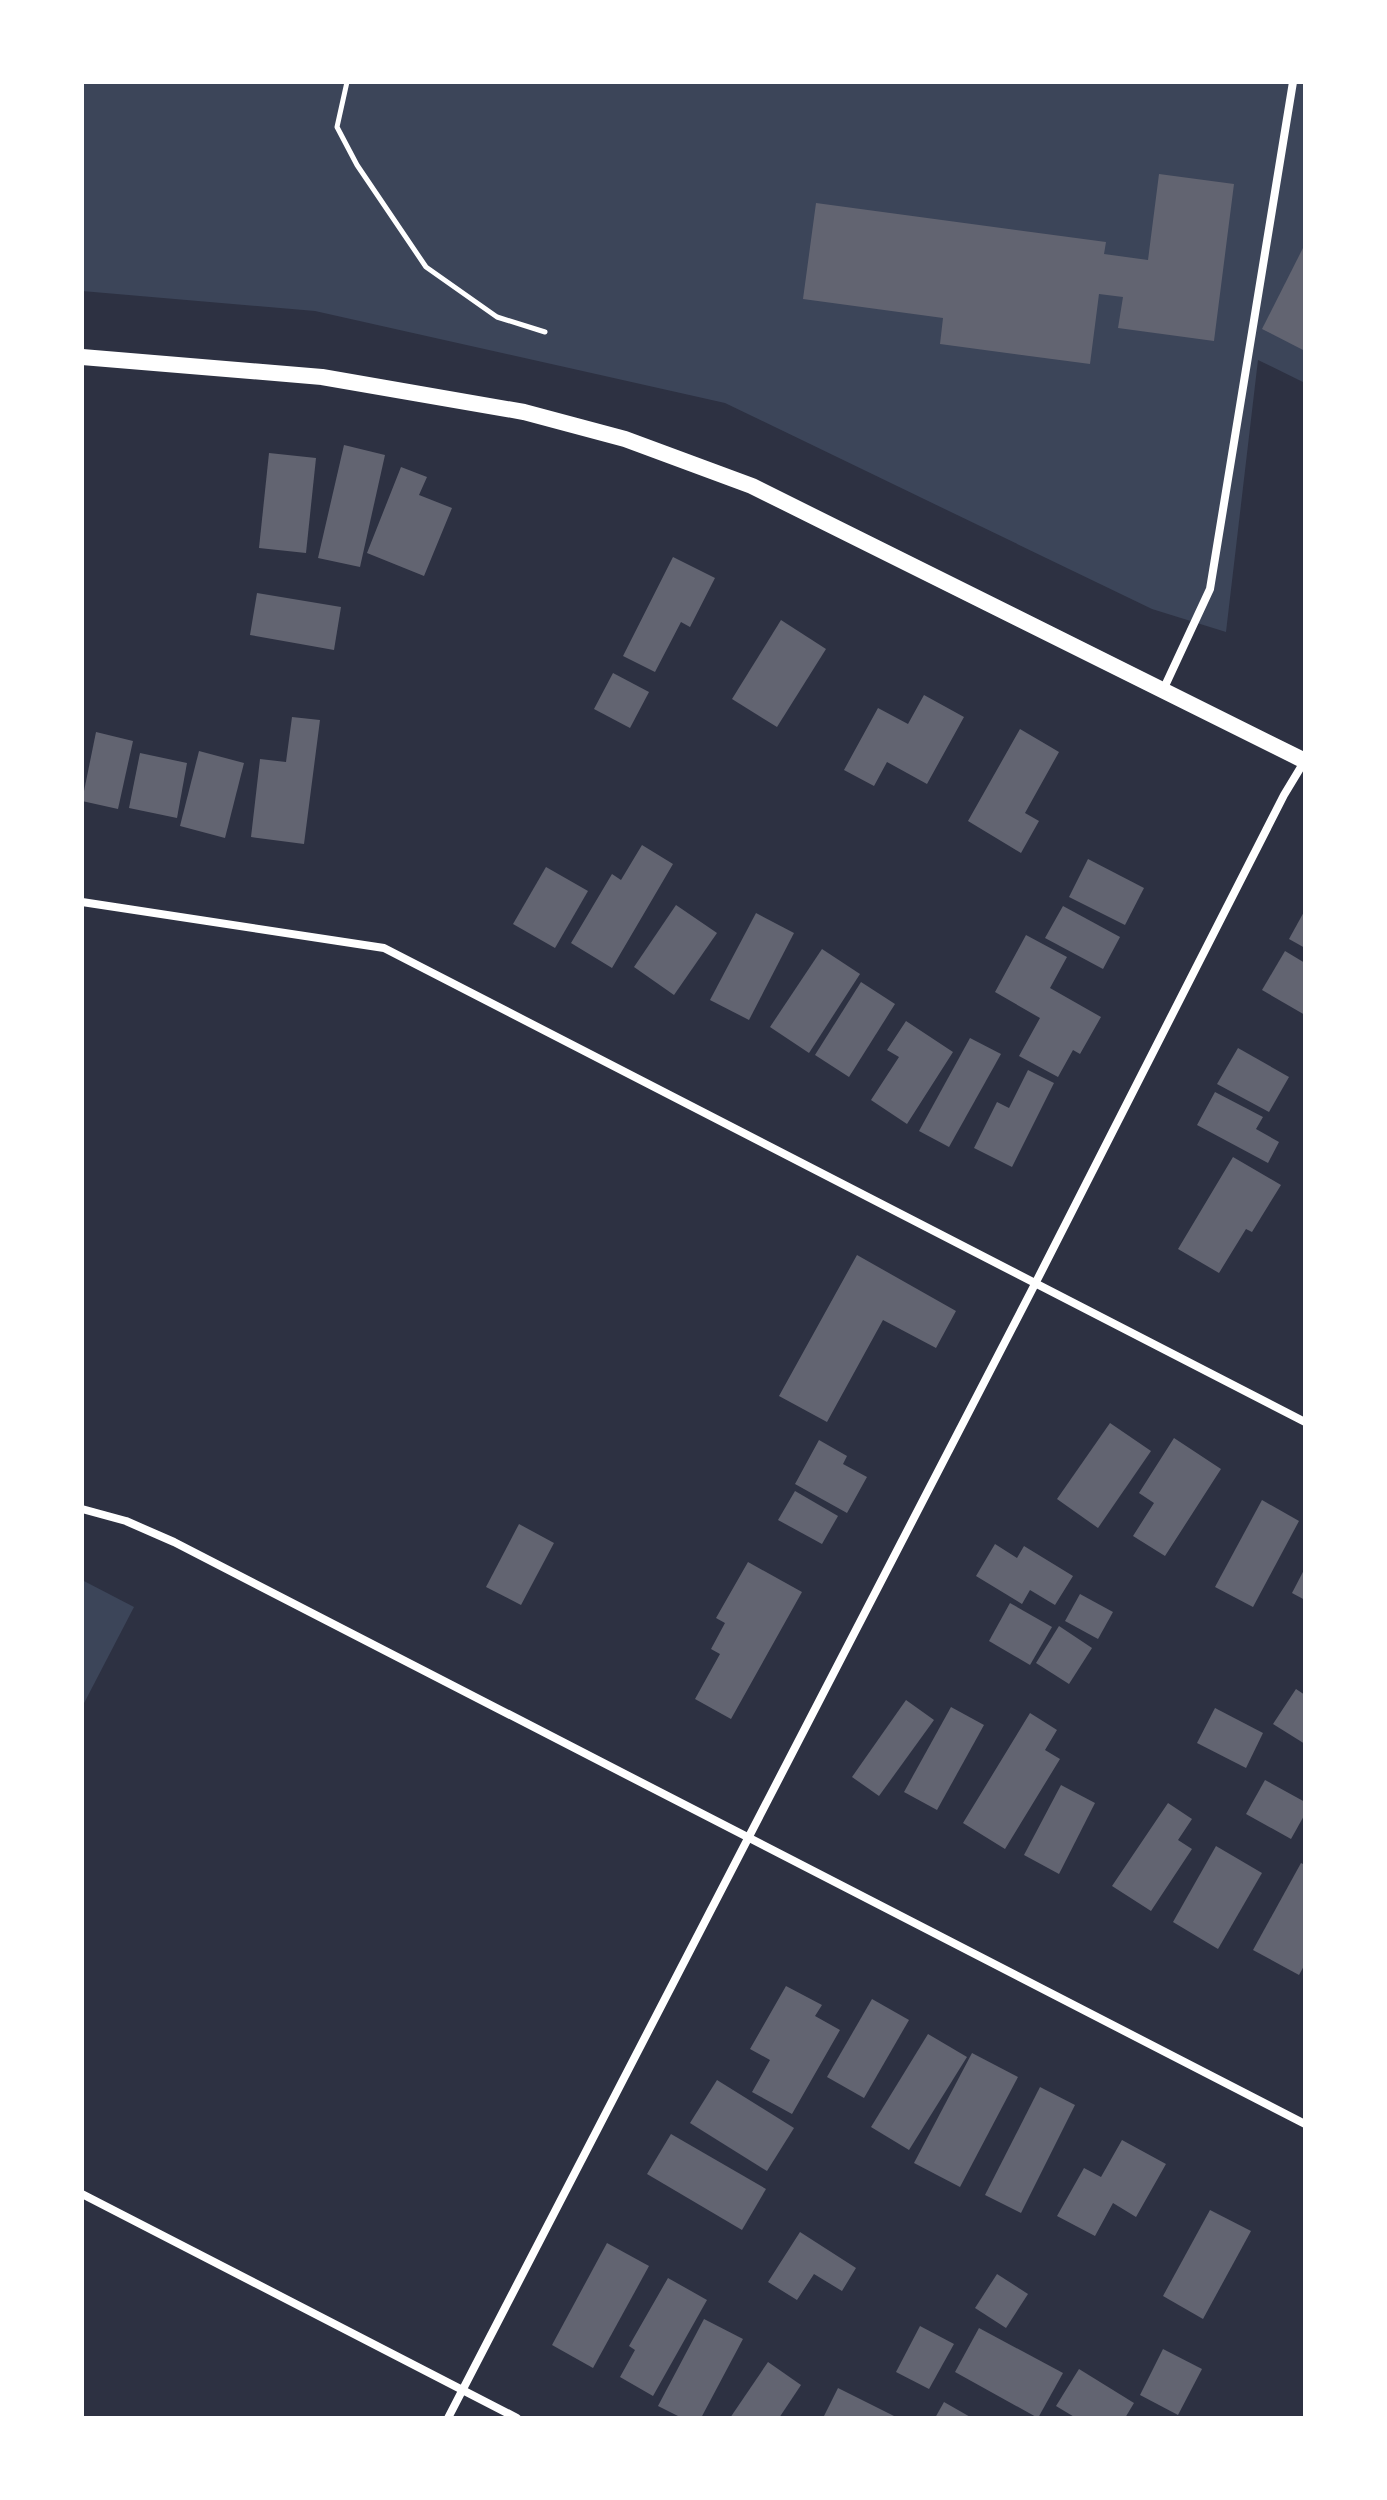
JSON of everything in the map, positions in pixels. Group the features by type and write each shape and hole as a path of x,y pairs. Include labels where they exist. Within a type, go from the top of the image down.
{"main road":[{"path":"82,357 322,377 524,412 625,439 752,486 1164,688 1305,761"}],"street":[{"path":"1164,688 1210,589 1293,82"},
{"path":"448,2418 1035,1284 1284,795 1305,761"},
{"path":"82,902 384,948 1305,1422"},
{"path":"82,1509 126,1521 174,1542 1305,2124"},
{"path":"82,2194 517,2418"}],"path":[{"path":"347,82 337,127 357,165 426,267 497,317 545,332"}],"shaded area":[{"path":"82,82 1305,82 1305,383 1258,360 1226,632 1152,609 725,403 315,311 82,291"},
{"path":"82,1580 134,1607 82,1707"}],"building":[{"path":"1159,174 1234,184 1214,341 1118,328 1123,297 1099,294 1090,364 940,344 943,318 803,299 816,203 1106,242 1104,254 1148,260"},
{"path":"1305,244 1305,351 1262,329"},
{"path":"344,445 385,455 360,567 318,558"},
{"path":"269,453 316,458 306,553 259,548"},
{"path":"401,467 427,477 419,495 452,508 424,576 367,553"},
{"path":"673,557 715,578 690,627 681,622 655,672 623,656"},
{"path":"257,593 341,607 334,650 250,635"},
{"path":"781,620 826,649 777,727 732,699"},
{"path":"613,673 649,692 630,728 594,709"},
{"path":"924,695 964,717 927,784 887,762 874,786 844,770 878,708 908,724"},
{"path":"292,717 320,720 304,844 251,837 260,759 286,762"},
{"path":"1020,729 1059,752 1025,813 1039,821 1021,853 968,821"},
{"path":"96,732 133,741 118,809 82,801"},
{"path":"199,751 244,763 225,838 180,826"},
{"path":"140,753 187,763 177,818 129,808"},
{"path":"642,845 673,864 612,968 571,943 612,874 621,880"},
{"path":"1088,859 1144,888 1125,925 1069,897"},
{"path":"546,867 588,891 555,948 513,924"},
{"path":"676,905 717,933 674,995 634,967"},
{"path":"1063,906 1120,937 1103,969 1045,938"},
{"path":"1305,910 1305,948 1289,939"},
{"path":"756,913 794,933 749,1020 710,1000"},
{"path":"1026,935 1067,957 1050,988 1101,1017 1080,1054 1073,1050 1058,1077 1019,1056 1040,1018 995,992"},
{"path":"822,949 860,974 809,1053 770,1027"},
{"path":"1285,951 1305,963 1305,1015 1262,990"},
{"path":"861,982 895,1004 849,1077 815,1055"},
{"path":"906,1021 953,1052 907,1124 871,1100 899,1057 887,1050"},
{"path":"970,1038 1001,1054 949,1147 919,1131"},
{"path":"1238,1048 1289,1077 1269,1112 1217,1084"},
{"path":"1028,1070 1054,1083 1012,1167 974,1148 997,1102 1009,1108"},
{"path":"1215,1092 1263,1117 1256,1129 1279,1142 1268,1163 1197,1125"},
{"path":"1233,1157 1281,1185 1252,1232 1246,1229 1219,1273 1178,1249"},
{"path":"857,1255 956,1311 936,1348 883,1320 827,1422 779,1396"},
{"path":"1110,1423 1151,1451 1098,1528 1057,1499"},
{"path":"1174,1438 1221,1469 1165,1556 1133,1536 1154,1503 1139,1493"},
{"path":"819,1440 847,1456 843,1464 867,1477 847,1513 795,1484"},
{"path":"795,1491 838,1516 822,1544 778,1520"},
{"path":"1262,1500 1299,1521 1253,1607 1215,1587"},
{"path":"519,1524 554,1543 521,1605 486,1587"},
{"path":"995,1544 1017,1558 1024,1546 1073,1576 1055,1605 1030,1590 1022,1604 976,1576"},
{"path":"748,1562 802,1592 731,1719 695,1699 720,1654 711,1649 725,1623 716,1618"},
{"path":"1305,1568 1305,1600 1292,1593"},
{"path":"1080,1594 1113,1612 1098,1639 1065,1621"},
{"path":"1010,1603 1052,1627 1030,1665 989,1641"},
{"path":"1059,1626 1092,1648 1069,1684 1036,1663"},
{"path":"1296,1689 1305,1695 1305,1744 1273,1724"},
{"path":"906,1700 934,1720 879,1796 852,1777"},
{"path":"951,1707 984,1725 937,1810 904,1792"},
{"path":"1215,1708 1263,1733 1246,1768 1197,1743"},
{"path":"1030,1713 1057,1730 1045,1750 1060,1759 1005,1849 963,1823"},
{"path":"1265,1780 1305,1802 1305,1814 1291,1839 1246,1814"},
{"path":"1061,1785 1095,1803 1059,1874 1024,1855"},
{"path":"1168,1803 1192,1819 1178,1840 1192,1849 1151,1911 1112,1886"},
{"path":"1216,1846 1262,1873 1218,1949 1173,1922"},
{"path":"1301,1863 1305,1865 1305,1964 1299,1975 1253,1950"},
{"path":"786,1986 822,2005 815,2016 840,2030 792,2114 752,2092 770,2060 750,2049"},
{"path":"872,1999 909,2020 864,2098 827,2077"},
{"path":"928,2034 967,2057 909,2150 871,2127"},
{"path":"972,2053 1018,2077 960,2187 914,2163"},
{"path":"717,2080 794,2128 767,2171 690,2123"},
{"path":"1040,2087 1075,2105 1021,2213 985,2195"},
{"path":"671,2134 766,2189 742,2230 647,2174"},
{"path":"1122,2140 1166,2164 1136,2217 1113,2203 1095,2236 1057,2216 1084,2168 1101,2177"},
{"path":"1210,2210 1251,2231 1203,2319 1163,2296"},
{"path":"800,2232 856,2268 842,2291 814,2274 797,2300 768,2282"},
{"path":"607,2243 649,2266 593,2368 552,2345"},
{"path":"997,2274 1028,2294 1006,2328 975,2308"},
{"path":"668,2278 707,2300 653,2396 620,2377 635,2350 629,2346"},
{"path":"704,2319 743,2339 701,2418 682,2418 658,2406"},
{"path":"920,2326 954,2344 929,2389 896,2372"},
{"path":"979,2328 1063,2373 1038,2418 955,2372"},
{"path":"1163,2349 1202,2369 1178,2415 1140,2395"},
{"path":"768,2362 801,2385 779,2418 730,2418"},
{"path":"1079,2369 1134,2403 1125,2418 1076,2418 1056,2406"},
{"path":"838,2388 898,2418 823,2418"},
{"path":"944,2402 972,2418 935,2418"}]}
